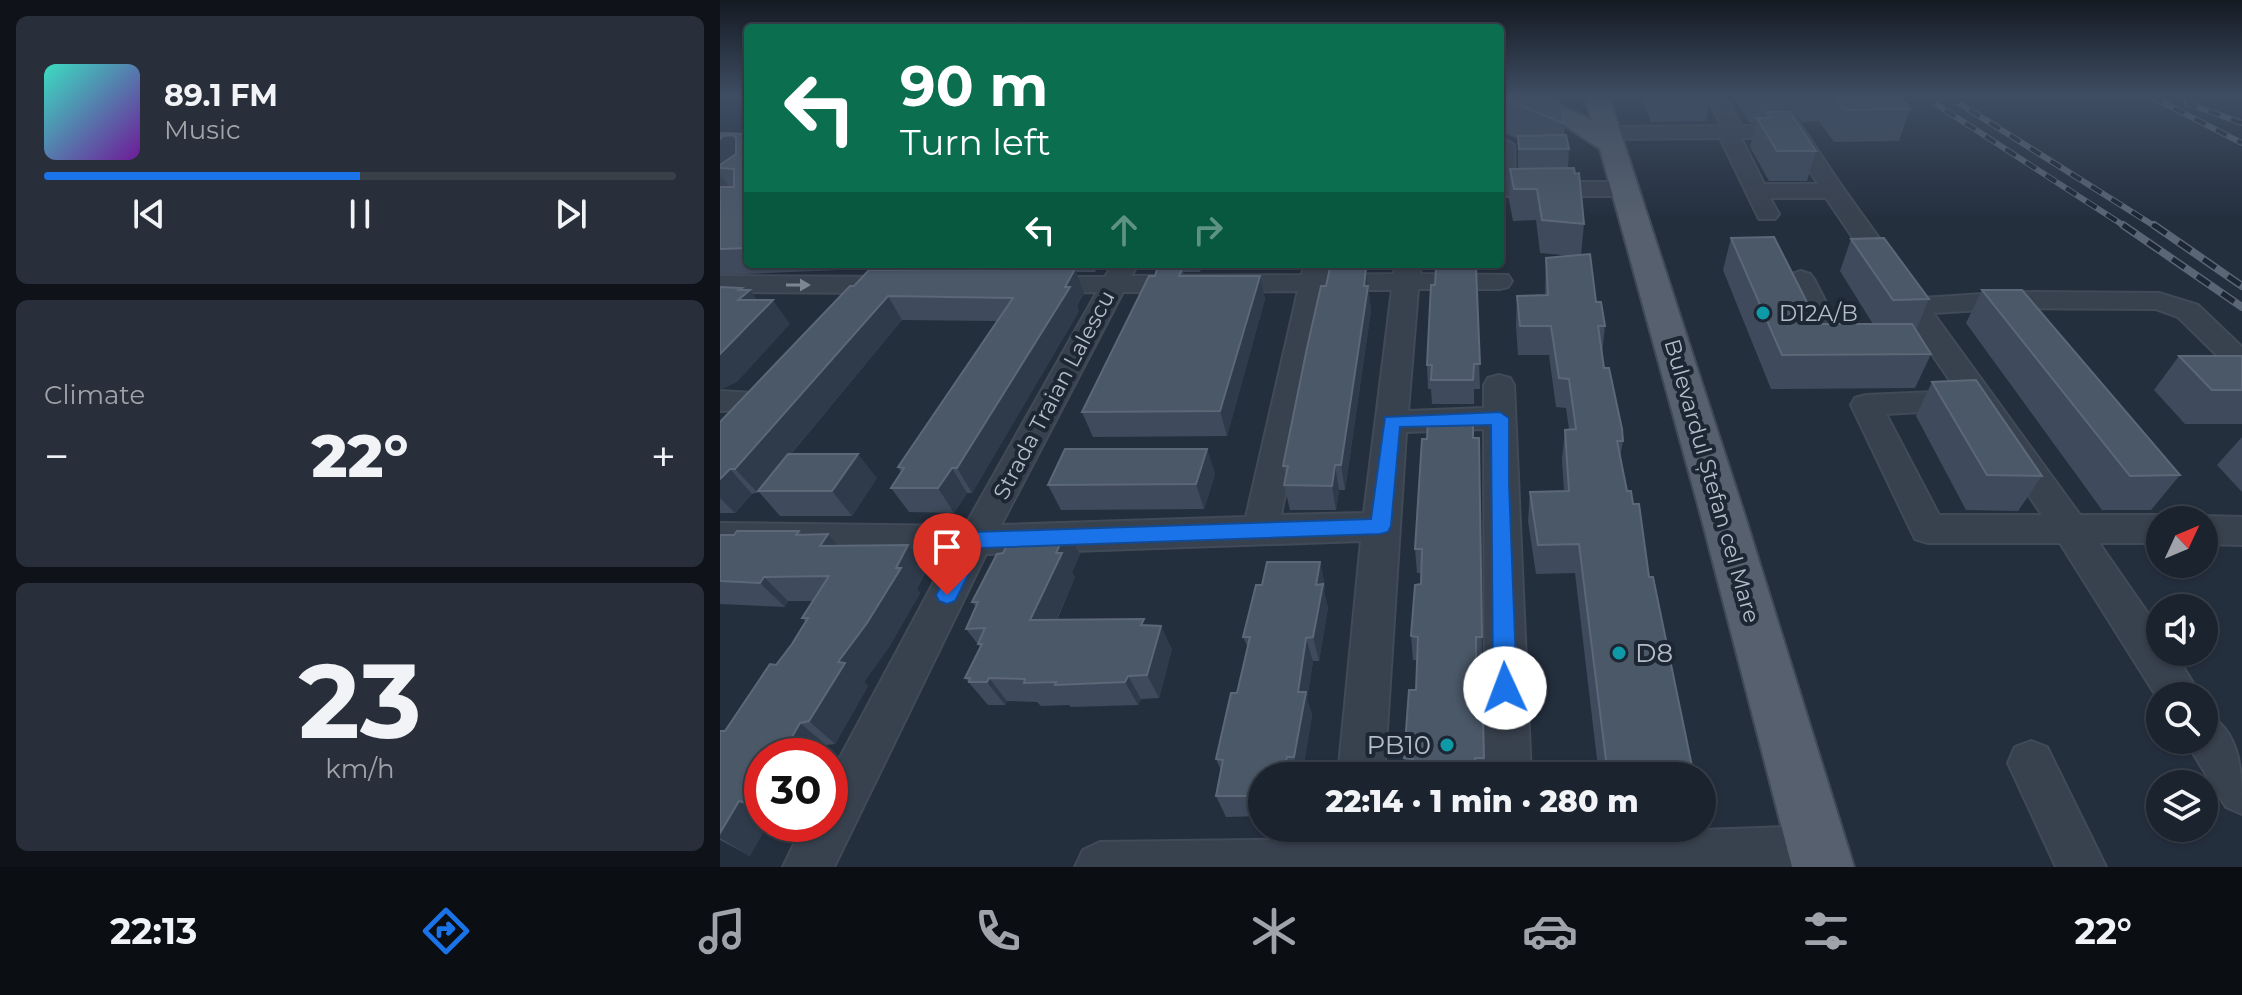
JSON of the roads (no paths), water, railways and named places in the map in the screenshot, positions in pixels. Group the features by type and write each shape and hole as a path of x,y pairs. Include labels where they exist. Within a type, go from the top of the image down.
{"main road":[{"path":"1605,137 1610,140"},
{"name":"Bulevardul Ștefan cel Mare","path":"1610,140 1723,516 1820,858"}],"street":[{"path":"1610,140 1644,137"},
{"path":"1734,137 1767,214"},
{"path":"1799,137 2069,527 2171,682"},
{"path":"725,198 744,172"},
{"path":"1504,189 1625,189"},
{"path":"1756,191 1833,191"},
{"path":"842,308 879,268"},
{"path":"1362,762 1380,526 1407,273"},
{"path":"1019,285 1119,274 1407,273 1500,284"},
{"name":"Strada Traian Lalescu","path":"808,867 975,540 1119,274"},
{"path":"1261,529 1314,274"},
{"path":"1801,279 1834,347 1881,345"},
{"path":"720,284 920,285"},
{"path":"1917,306 2014,300 2159,301 2188,311 2242,363"},
{"path":"1911,344 1942,343"},
{"path":"730,431 780,377"},
{"path":"1499,385 1508,762"},
{"path":"1981,400 1866,405 1928,529 2146,529"},
{"path":"720,401 759,401"},
{"path":"1391,422 1500,418"},
{"path":"720,537 975,540 1380,526"},
{"path":"2218,530 2242,531"},
{"path":"2218,754 2242,791"},
{"path":"2031,763 2081,867"},
{"path":"1100,867 1356,845 1510,844 1820,858"}],"railway":[{"path":"1988,137 2124,226"},
{"path":"2013,137 2156,227"},
{"path":"2231,137 2242,143"},
{"path":"2154,225 2242,286"},
{"path":"2124,226 2242,307"}],"place":[{"name":"D12A/B","path":"1763,313"},
{"name":"D8","path":"1619,653"},
{"name":"PB10","path":"1447,745"}]}
